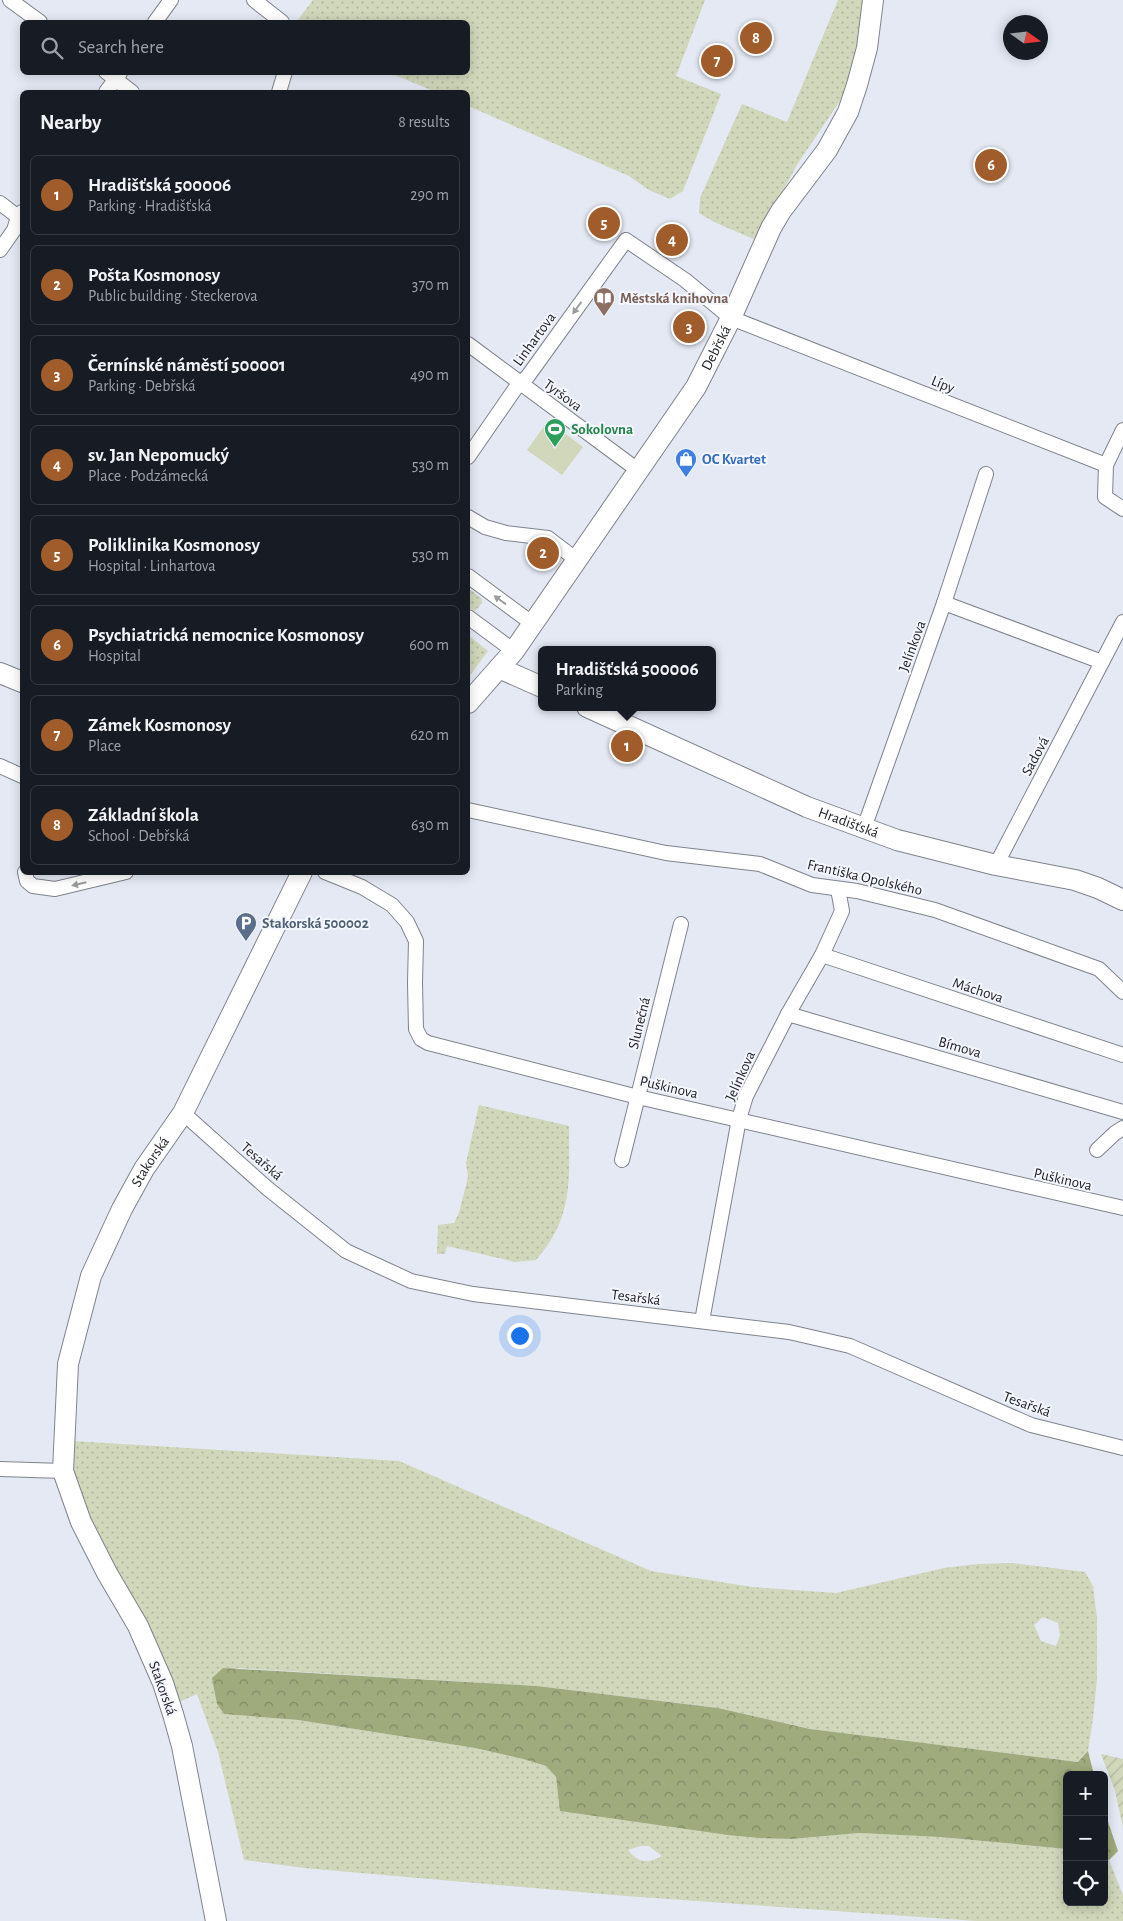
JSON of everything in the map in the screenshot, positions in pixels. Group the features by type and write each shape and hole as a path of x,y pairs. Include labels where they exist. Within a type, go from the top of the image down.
{"main road":[{"name":"Debřská","path":"470,702 514,651 696,387 731,318 771,228 781,211 827,150 848,112 867,48 873,0"},
{"path":"499,668 538,685"},
{"path":"0,673 20,681"},
{"name":"Hradišťská","path":"596,711 807,807 897,840 996,865 1075,880 1123,900"},
{"name":"Stakorská","path":"216,1921 182,1746 173,1714 154,1662 138,1626 107,1573 82,1522 63,1471 68,1364 91,1276 122,1209 144,1169 183,1113 301,875"}],"street":[{"path":"10,0 37,20"},
{"path":"156,20 171,0"},
{"path":"254,0 279,20"},
{"path":"107,90 114,75 130,90"},
{"path":"280,90 284,75"},
{"path":"0,203 20,215"},
{"path":"0,250 20,218"},
{"name":"Lípy","path":"626,240 685,280 731,318 1106,466"},
{"name":"Linhartova","path":"470,455 626,240"},
{"name":"Tyršova","path":"470,345 639,471"},
{"path":"1123,430 1106,466 1105,497 1123,509"},
{"name":"Jelínkova","path":"864,828 944,604 986,474"},
{"path":"470,518 485,527 506,533 548,538 576,560"},
{"path":"470,578 532,624"},
{"path":"944,604 1102,662"},
{"path":"470,618 514,651"},
{"name":"Sadová","path":"996,865 1123,622"},
{"path":"0,766 20,775"},
{"name":"Františka Opolského","path":"470,810 666,853 760,864 812,885 857,890 935,910 1099,969 1123,992"},
{"path":"26,875 27,881 33,886 55,889 113,875"},
{"name":"Puškinova","path":"332,875 362,887 392,905 407,922 416,941 416,1029 421,1039 428,1043 638,1097 1123,1208"},
{"name":"Jelínkova","path":"702,1321 739,1119 746,1096 788,1014 822,955 842,912 838,889"},
{"name":"Slunečná","path":"622,1160 681,924"},
{"name":"Máchova","path":"822,955 1123,1055"},
{"name":"Bímova","path":"788,1014 1123,1112"},
{"name":"Tesařská","path":"183,1113 267,1188 346,1251 411,1282 473,1294 789,1332 850,1346 1031,1425 1123,1448"},
{"path":"1097,1150 1123,1128"},
{"path":"0,1469 63,1471"}],"green space":[{"path":"313,0 705,0 676,76 721,94 683,191 670,199 649,190 629,176 470,107 470,90 431,90 395,75 470,75 470,20 298,20"},
{"path":"838,0 864,0 860,46 842,98 798,163 756,240 714,222 699,213 700,198 742,104 787,122"},
{"name":"Sokolovna","path":"548,421 583,447 562,475 527,450"},
{"path":"470,590 481,598 482,603 475,611 470,608"},
{"path":"470,637 488,651 470,675"},
{"path":"479,1105 569,1126 569,1180 567,1197 557,1228 536,1260 515,1262 447,1246 445,1254 437,1254 438,1225 454,1223 459,1213 468,1177 466,1163"},
{"path":"67,1442 399,1461 651,1571 752,1587 836,1593 944,1568 978,1564 1011,1563 1085,1572 1093,1586 1097,1618 1097,1679 1088,1751 1078,1762 810,1729 718,1708 537,1686 237,1668 216,1695 217,1704 224,1714 298,1720 475,1748 546,1766 556,1777 561,1811 792,1839 859,1833 940,1837 1063,1849 1063,1906 1108,1906 1108,1860 1123,1895 1123,1921 976,1921 626,1896 304,1868 244,1860 218,1752 197,1694 177,1703 84,1520","holes":["1043,1617 1058,1623 1060,1635 1056,1646 1041,1641 1034,1625","640,1846 649,1846 662,1856 643,1861 635,1858 628,1850"]},
{"path":"223,1668 537,1686 718,1708 810,1729 1078,1762 1088,1751 1093,1771 1063,1771 1063,1849 940,1837 859,1833 792,1839 728,1835 560,1811 556,1777 546,1766 523,1759 475,1748 298,1720 224,1714 217,1704 212,1678"},
{"path":"1101,1754 1123,1759 1123,1827 1115,1791"},
{"path":"1108,1822 1118,1851 1108,1860"}],"place":[{"name":"Základní škola","path":"756,38"},
{"name":"Zámek Kosmonosy","path":"717,61"},
{"name":"Psychiatrická nemocnice Kosmonosy","path":"991,165"},
{"name":"Poliklinika Kosmonosy","path":"604,223"},
{"name":"sv. Jan Nepomucký","path":"672,240"},
{"name":"Městská knihovna","path":"604,317"},
{"name":"Černínské náměstí 500001","path":"689,327"},
{"name":"Sokolovna","path":"555,448"},
{"name":"OC Kvartet","path":"686,478"},
{"name":"Pošta Kosmonosy","path":"543,553"},
{"name":"Hradišťská 500006","path":"627,746"},
{"name":"Stakorská 500002","path":"246,942"}]}
